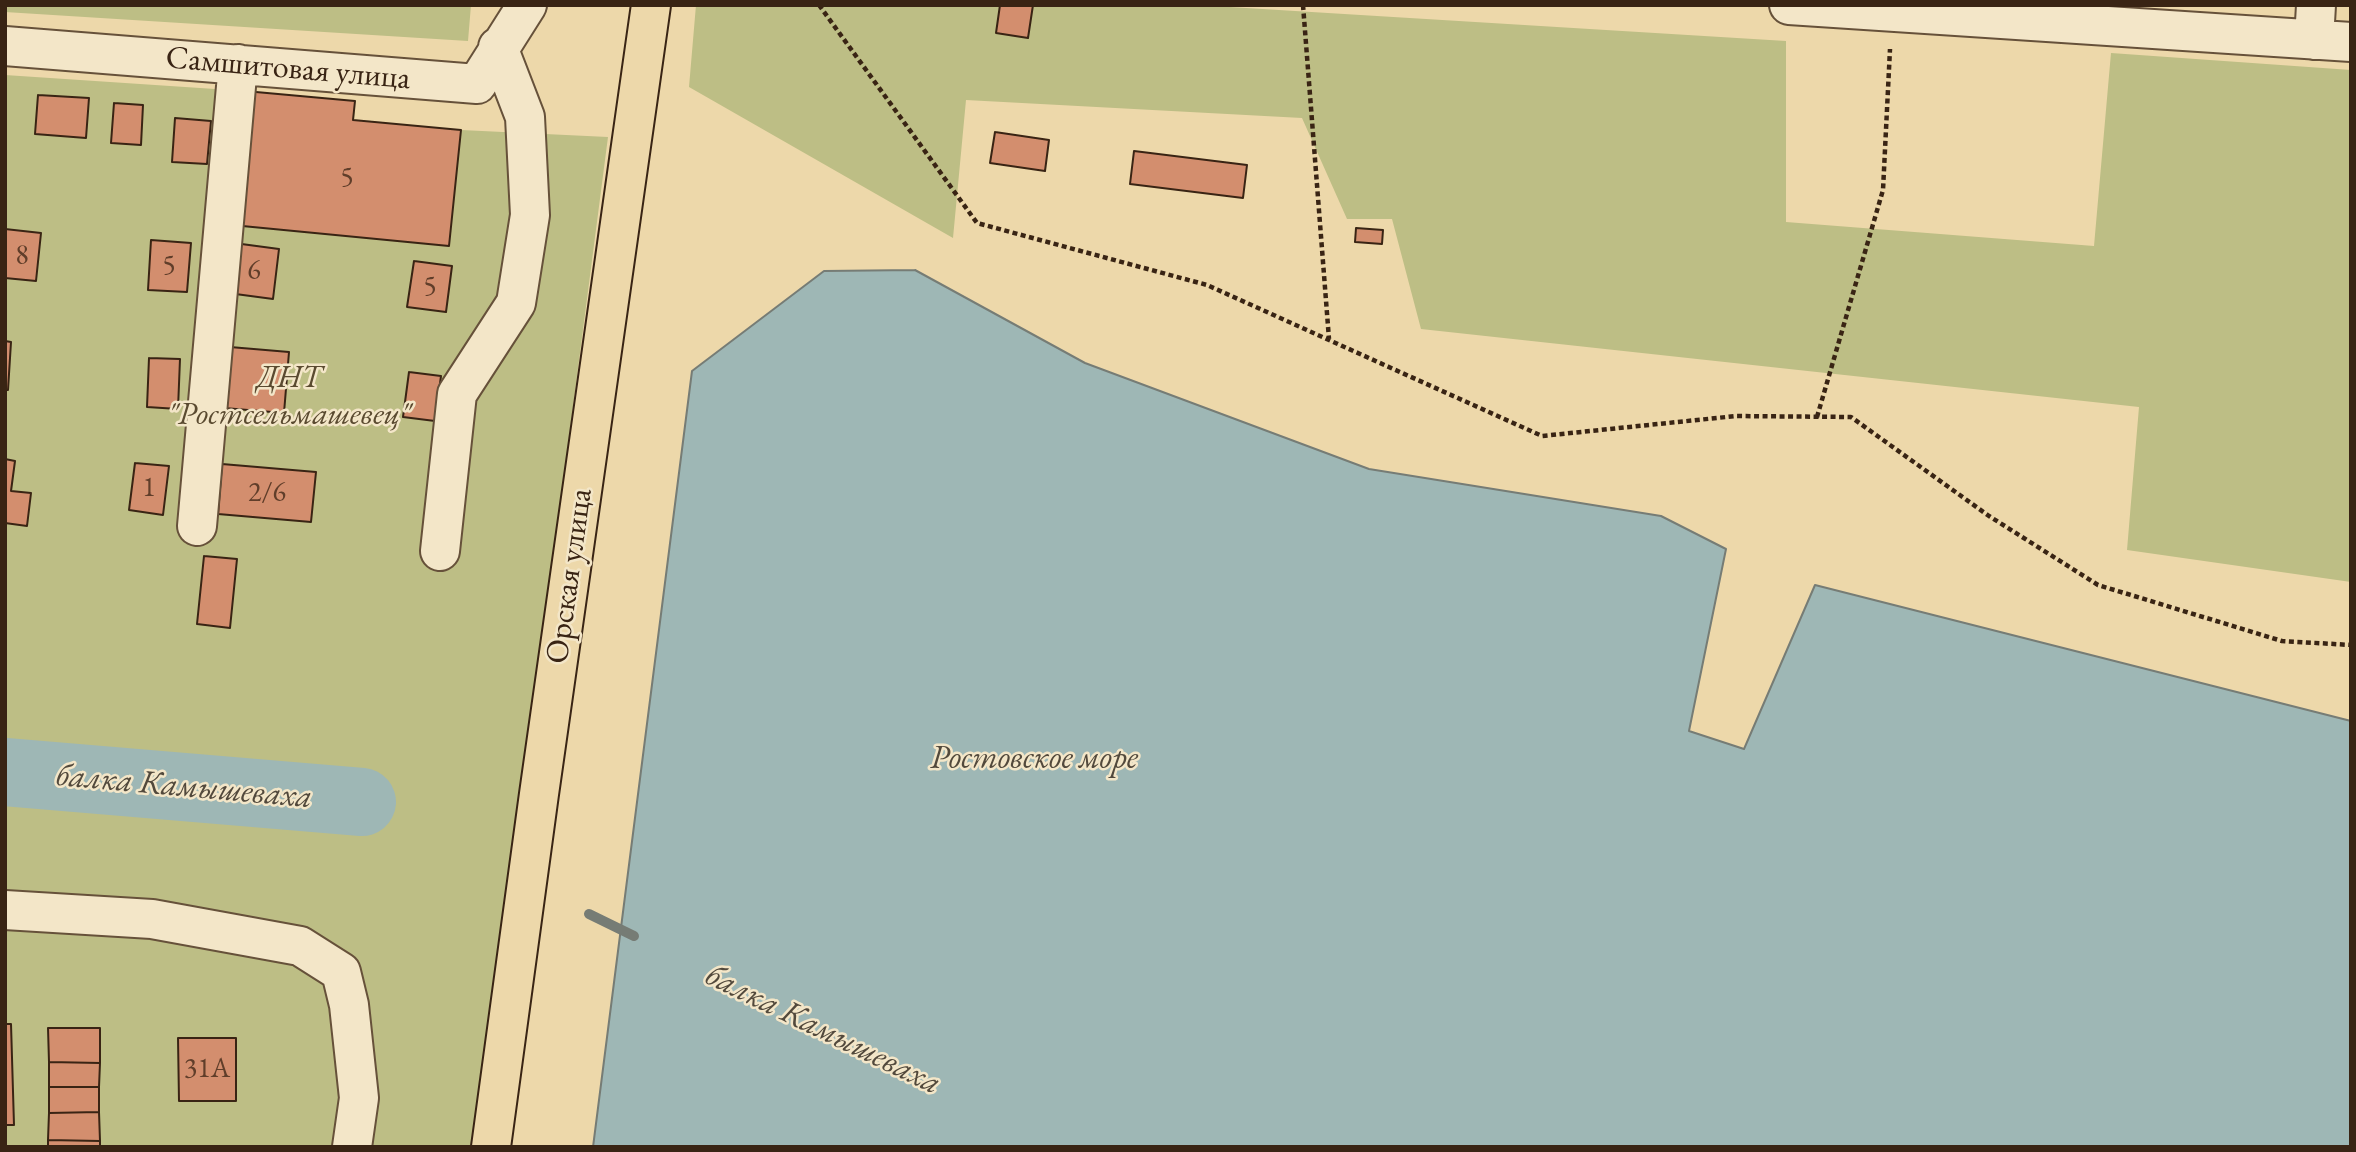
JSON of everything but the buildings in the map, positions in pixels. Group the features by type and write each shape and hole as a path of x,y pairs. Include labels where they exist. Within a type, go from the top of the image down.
{"main road":[{"name":"Орская улица","path":"491,1147 651,5"}],"street":[{"name":"Самшитовая улица","path":"5,46 477,84 527,5"},
{"path":"1789,5 2327,29"},
{"path":"440,551 457,394 516,303 530,215 525,117 498,47"},
{"path":"197,526 237,64"},
{"path":"5,910 152,919 300,946 341,972 349,1005 359,1098 352,1147"}],"path":[{"path":"819,5 977,223 1207,285 1542,436 1736,416 1851,417 1989,516 2098,585 2282,641 2351,645"},
{"path":"1303,5 1329,340"},
{"path":"1817,417 1883,190 1891,9"}],"green space":[{"path":"5,5 471,5 468,41 5,12"},
{"path":"696,5 1197,5 1786,41 1786,222 2094,246 2111,53 2351,70 2351,582 2127,550 2139,407 1421,329 1392,219 1347,219 1302,118 966,100 953,238 689,87"},
{"name":"ДНТ \"Ростсельмашевец\"","path":"5,75 355,101 354,120 461,130 608,137 477,1147 5,1147"}],"water":[{"name":"Ростовское море","path":"915,270 1085,363 1369,469 1661,516 1726,549 1689,731 1744,749 1815,585 2351,721 2351,1147 593,1147 692,371 824,271"}],"waterway":[{"name":"балка Камышеваха","path":"5,772 362,802"},
{"name":"балка Камышеваха","path":"589,914 634,936"}]}
